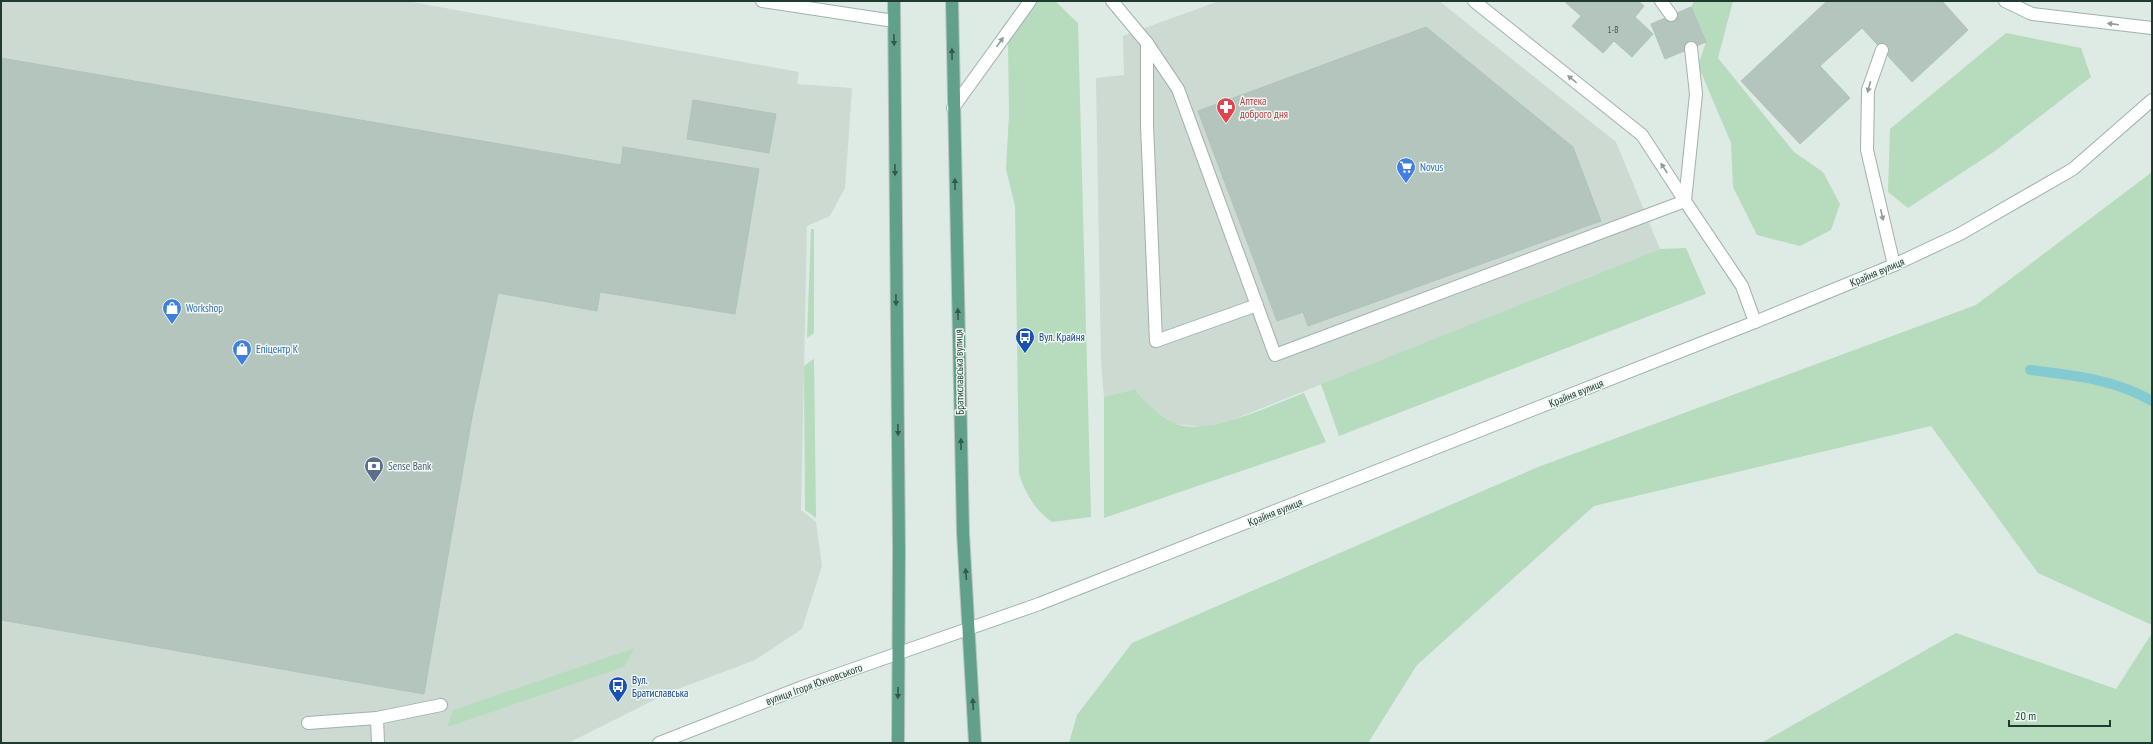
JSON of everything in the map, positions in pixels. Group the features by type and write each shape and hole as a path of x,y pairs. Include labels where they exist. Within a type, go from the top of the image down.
{"main road":[{"path":"894,1 899,654 898,743"},
{"name":"Братиславська вулиця","path":"952,1 962,494 975,743"}],"street":[{"path":"762,1 894,21"},
{"path":"953,108 1030,1"},
{"path":"1112,1 1148,43 1178,89 1275,355 1685,201"},
{"path":"1474,1 1642,135 1742,286 1754,322"},
{"path":"1661,1 1671,15"},
{"path":"2005,1 2032,14 2152,28"},
{"path":"1148,43 1147,125 1156,341 1257,306"},
{"path":"1685,201 1696,94 1691,48"},
{"path":"1882,50 1868,90 1867,150 1894,265"},
{"name":"Крайня вулиця","path":"969,628 1054,598 1754,322 1894,265 1960,234 2073,169 2152,100"},
{"name":"вулиця Ігоря Юхновського","path":"659,743 805,686 969,628"},
{"path":"308,723 377,718 441,705"},
{"path":"377,718 378,743"}],"shaded area":[{"path":"1,1 406,1 799,72 797,84 852,88 845,188 830,216 807,226 801,510 816,522 822,566 802,629 755,660 670,692 568,743 1,743"},
{"path":"1219,1 1439,1 1616,142 1660,249 1232,420 1203,427 1175,424 1151,408 1135,389 1104,397 1101,363 1096,78 1124,75 1123,36"}],"green space":[{"path":"1035,1 1055,1 1078,23 1091,517 1052,522 1040,512 1031,501 1019,474 1015,206 1006,169 1009,115 1008,42"},
{"path":"1694,1 1733,1 1718,58 1794,152 1823,172 1840,204 1831,230 1800,246 1757,235 1733,187 1731,143 1698,65 1706,42 1691,7"},
{"path":"2006,33 2081,48 2091,77 1995,151 1908,208 1888,192 1890,129"},
{"path":"2152,172 2152,625 2038,573 1931,426 1594,506 1417,665 1368,743 1069,743 1077,715 1132,643 1538,467 1976,305"},
{"path":"811,229 814,229 814,333 807,338"},
{"path":"1686,248 1706,294 1339,436 1321,384 1660,249"},
{"path":"815,358 816,518 805,510 804,366"},
{"path":"1135,389 1148,404 1163,416 1174,423 1187,426 1203,426 1239,418 1304,393 1326,442 1104,518 1104,397"},
{"path":"1956,633 2116,689 2152,633 2152,743 1761,743"},
{"path":"635,648 624,667 447,727 453,710"}],"building":[{"path":"1564,1 1638,1 1644,6 1635,17 1653,34 1632,57 1614,41 1603,53 1572,26 1581,16"},
{"path":"1827,1 1942,1 1968,30 1912,82 1862,28 1820,66 1850,98 1800,144 1741,81"},
{"path":"1691,7 1706,42 1665,59 1651,24"},
{"name":"Novus","path":"1426,27 1573,147 1601,221 1308,326 1303,312 1277,321 1198,111"},
{"name":"Епіцентр К","path":"1,58 621,165 623,147 759,169 735,314 600,292 597,311 498,293 472,417 424,694 1,620"},
{"path":"693,100 776,114 769,153 687,139"}],"waterway":[{"path":"2030,370 2077,376 2108,383 2152,401"}],"place":[{"name":"Аптека доброго дня","path":"1226,124"},
{"name":"Novus","path":"1406,184"},
{"name":"Workshop","path":"172,325"},
{"name":"Вул. Крайня","path":"1025,354"},
{"name":"Епіцентр К","path":"242,366"},
{"name":"Sense Bank","path":"374,483"},
{"name":"Вул. Братиславська","path":"618,703"}]}
